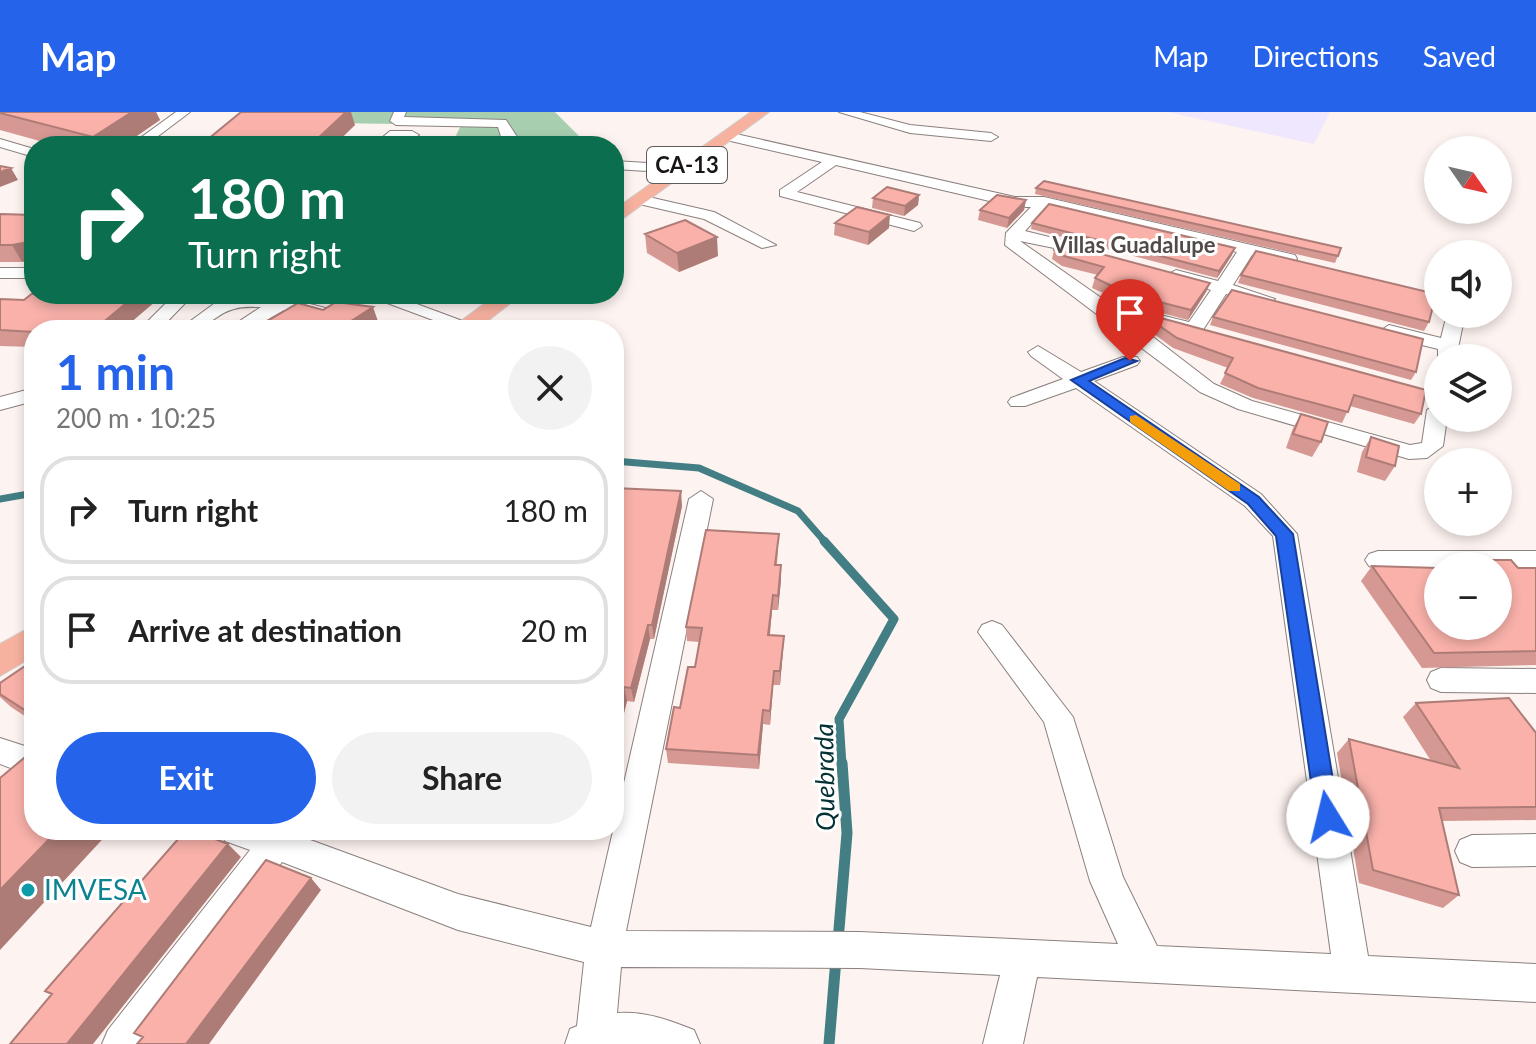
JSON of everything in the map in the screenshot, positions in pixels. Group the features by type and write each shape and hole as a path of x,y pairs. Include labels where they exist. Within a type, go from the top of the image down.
{"main road":[{"name":"CA-13","path":"624,208 761,112"},
{"path":"475,320 497,304"},
{"path":"0,662 24,645"}],"street":[{"path":"150,136 184,112"},
{"path":"400,112 396,121 501,123 506,126 507,136"},
{"path":"851,113 910,129 991,137"},
{"path":"389,136 411,136"},
{"path":"727,136 1015,202 1044,202 1309,264"},
{"path":"0,143 24,150"},
{"path":"836,159 785,193 914,226"},
{"path":"624,166 681,169"},
{"path":"1044,202 1014,233 1011,242 1207,388 1245,405 1419,453 1432,446 1434,432"},
{"path":"624,208 709,215 768,245"},
{"path":"1014,233 1103,256"},
{"path":"1098,304 1202,332 1221,287 1247,250"},
{"path":"1162,272 1282,303"},
{"path":"0,273 24,273"},
{"path":"158,320 175,304"},
{"path":"200,320 230,304"},
{"path":"273,304 344,320"},
{"path":"399,304 442,320"},
{"path":"253,320 279,305"},
{"path":"1373,326 1424,344"},
{"path":"1038,352 1253,500 1285,534 1352,974"},
{"path":"1018,402 1130,361"},
{"path":"0,404 24,397"},
{"path":"680,1044 656,1035 624,1029 590,1040 604,949 701,499"},
{"path":"1378,560 1536,560"},
{"path":"992,632 1058,717 1107,881 1145,962"},
{"path":"1441,680 1536,681"},
{"path":"0,751 24,759"},
{"path":"267,840 458,912 604,949 860,950 1536,983"},
{"path":"122,1044 276,843"},
{"path":"1472,851 1536,850"},
{"path":"1003,1044 1023,959"}],"shaded area":[{"path":"1167,112 1330,112 1314,144"}],"green space":[{"path":"286,112 555,112 579,136 456,136 461,125 271,122"}],"building":[{"path":"0,112 132,112 95,136"},
{"path":"241,112 346,112 320,136 212,136"},
{"path":"1044,181 1341,248 1338,256 1036,188"},
{"path":"887,187 919,195 905,206 873,198"},
{"path":"997,195 1026,200 1009,218 980,210"},
{"path":"1049,204 1235,248 1219,271 1032,223"},
{"path":"857,207 890,215 869,232 835,223"},
{"path":"0,214 24,215 24,243 0,245"},
{"path":"685,220 717,237 677,253 645,234"},
{"path":"1060,243 1210,283 1191,310 1112,290 1114,287 1095,278 1104,267 1064,256 1054,250"},
{"path":"1256,251 1424,291 1424,321 1241,275"},
{"path":"1232,290 1423,339 1416,372 1213,317"},
{"path":"0,299 24,300 24,304 125,304 106,320 24,320 24,331 0,330"},
{"path":"296,304 323,310 333,304 373,307 353,320 269,320"},
{"path":"1161,318 1424,389 1421,414 1354,395 1348,412 1258,388 1225,373 1233,358 1177,338 1157,324"},
{"path":"1301,414 1328,422 1321,442 1293,434"},
{"path":"1371,437 1399,446 1395,466 1366,457"},
{"path":"624,488 681,491 652,625 648,625 631,688 624,687"},
{"path":"706,530 779,534 775,565 781,565 778,596 773,595 768,635 784,636 780,671 774,671 770,711 763,710 758,755 666,749 674,707 680,708 688,667 695,667 702,628 686,627"},
{"path":"1512,561 1518,568 1536,568 1536,651 1434,653 1425,640 1512,640"},
{"path":"1372,566 1424,568 1424,639"},
{"path":"24,667 24,710 0,694 0,683"},
{"path":"1509,698 1536,733 1536,807 1439,808 1459,895 1373,870 1349,739 1459,768 1416,703"},
{"path":"24,758 24,840 48,840 0,890 0,778"},
{"path":"177,840 218,840 228,844 67,1044 10,1044 52,994 45,991"},
{"path":"266,860 311,878 186,1044 137,1044 143,1037 134,1033"}],"waterway":[{"name":"Quebrada","path":"624,462 699,468 798,511 826,543"},
{"name":"Quebrada","path":"0,499 24,495"},
{"name":"Quebrada","path":"824,541 894,619 839,719 842,765"},
{"name":"Quebrada","path":"838,941 847,833 842,763"},
{"name":"Quebrada","path":"829,1044 836,959"}],"slow traffic":[{"path":"1136,419 1234,487"}],"place":[{"name":"IMVESA","path":"28,890"}],"district":[{"name":"Villas Guadalupe","path":"1134,245"}],"route":[{"path":"1130,361 1078,380 1253,500 1285,534 1328,817"}]}
